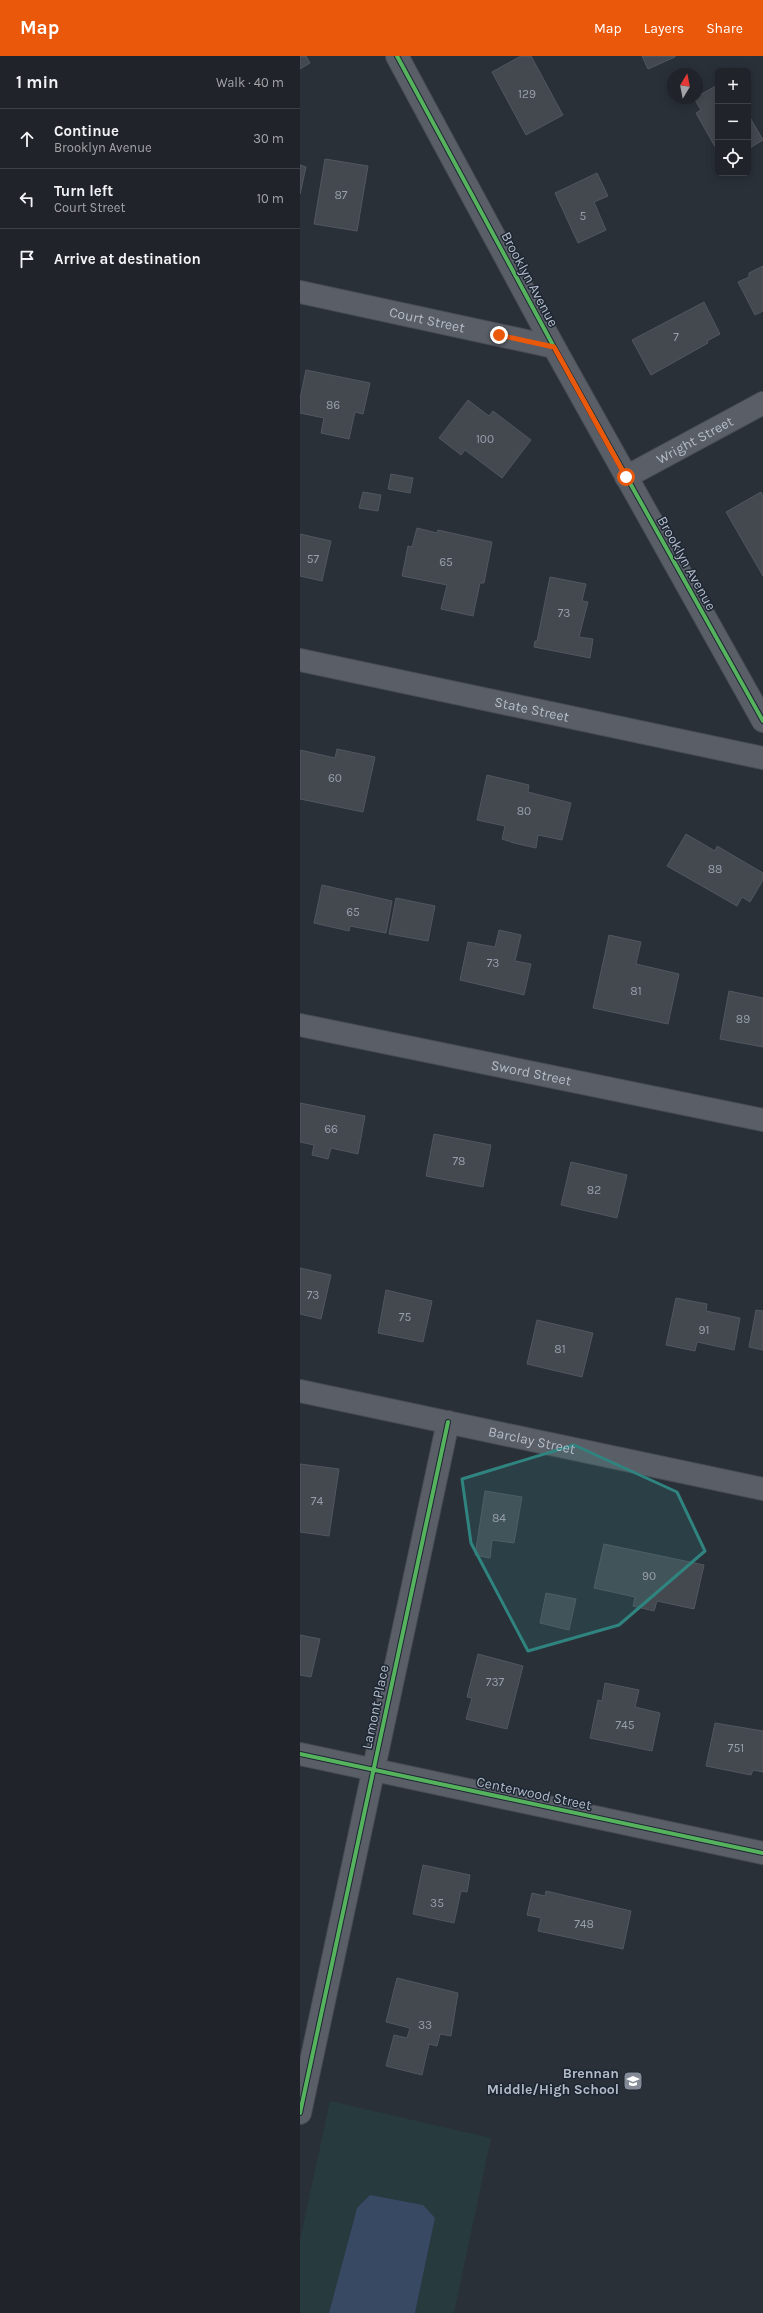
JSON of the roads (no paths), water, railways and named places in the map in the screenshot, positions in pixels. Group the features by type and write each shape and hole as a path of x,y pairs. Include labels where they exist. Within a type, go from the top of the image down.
{"street":[{"name":"Brooklyn Avenue","path":"397,56 554,347 763,721"},
{"name":"Court Street","path":"300,292 554,347"},
{"name":"Wright Street","path":"626,477 763,403"},
{"name":"State Street","path":"300,660 763,758"},
{"name":"Sword Street","path":"300,1025 763,1120"},
{"name":"Barclay Street","path":"300,1391 763,1489"},
{"name":"Lamont Place","path":"300,2113 448,1422"},
{"name":"Centerwood Street","path":"300,1754 763,1853"}],"water":[{"path":"370,2195 423,2205 435,2218 415,2313 329,2313 357,2208"}],"place":[{"name":"Brennan Middle/High School","path":"633,2081"}]}
